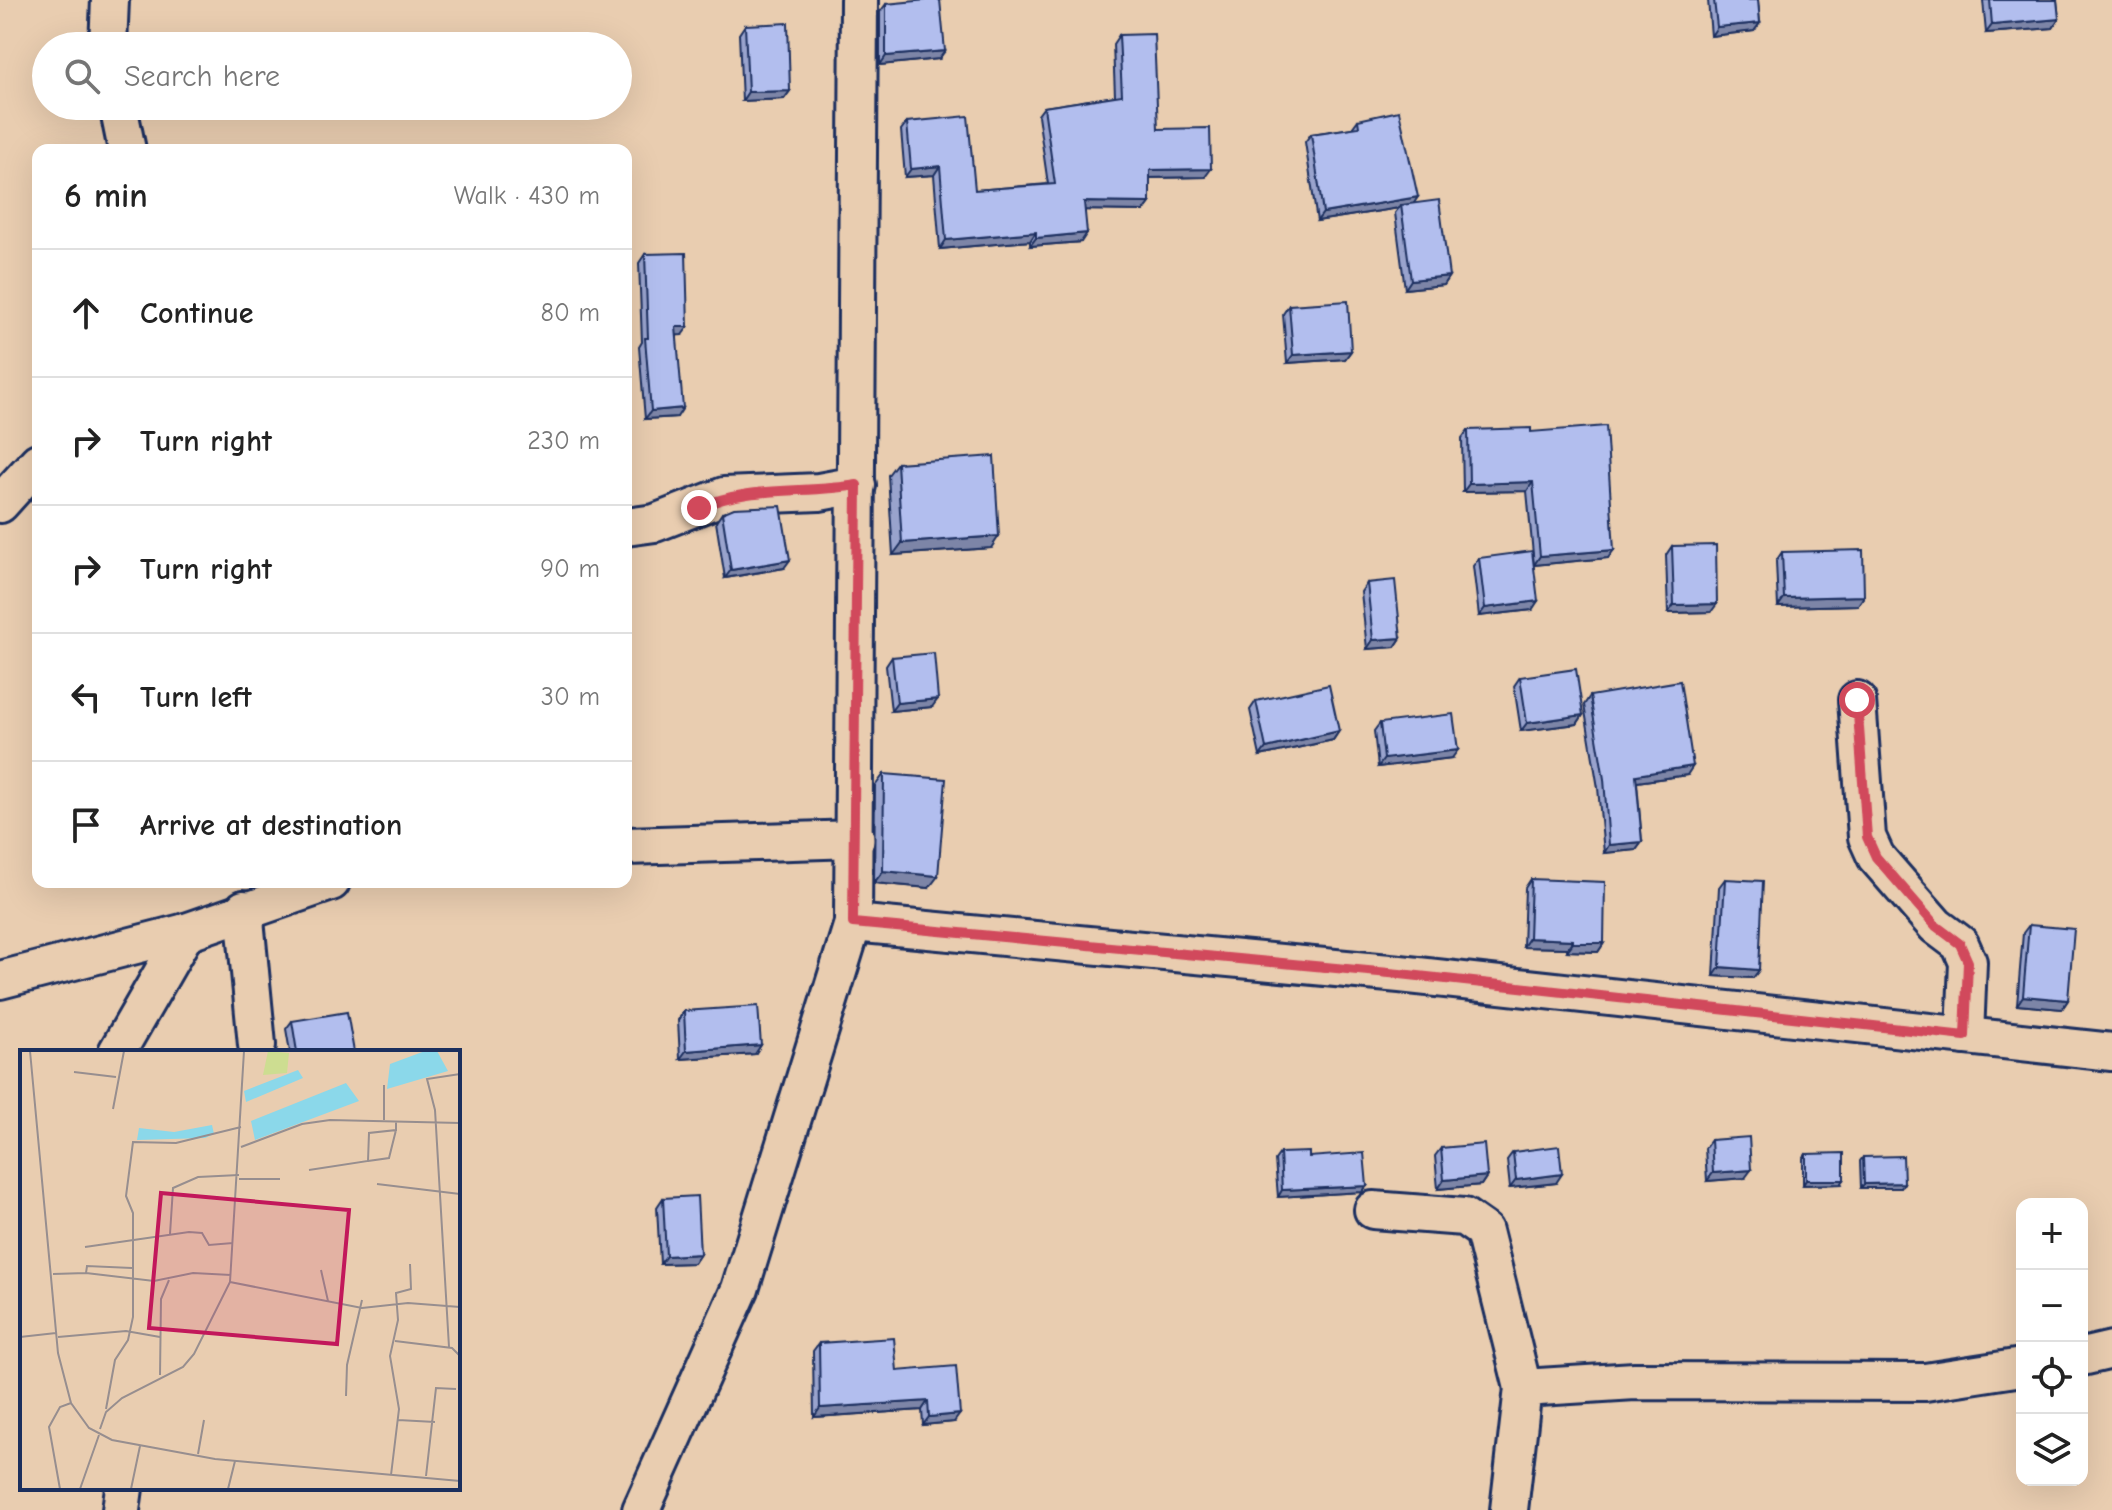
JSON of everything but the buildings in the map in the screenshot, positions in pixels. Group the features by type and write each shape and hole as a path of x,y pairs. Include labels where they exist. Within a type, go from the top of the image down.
{"street":[{"path":"109,32 110,0"},
{"path":"641,1510 740,1289 853,923 856,839 859,0"},
{"path":"121,120 126,144"},
{"path":"0,504 32,469"},
{"path":"632,526 655,523 724,496 819,492 857,485"},
{"path":"1857,700 1867,837 1876,857 1936,926 1960,944 1968,962 1965,1036"},
{"path":"632,846 856,839"},
{"path":"0,980 186,932 244,909 312,888"},
{"path":"244,909 257,1045"},
{"path":"853,923 1400,974 2112,1052"},
{"path":"118,1050 186,932"},
{"path":"1373,1210 1464,1217 1484,1231 1523,1388 1509,1510"},
{"path":"2088,1356 2112,1350"},
{"path":"1523,1388 1635,1381 1925,1382 2016,1368"},
{"path":"121,1510 124,1490"}],"route":[{"path":"699,508 724,496 819,492 857,485 853,923 1400,974 1965,1036 1968,962 1960,944 1936,926 1876,857 1867,837 1857,700"}]}
